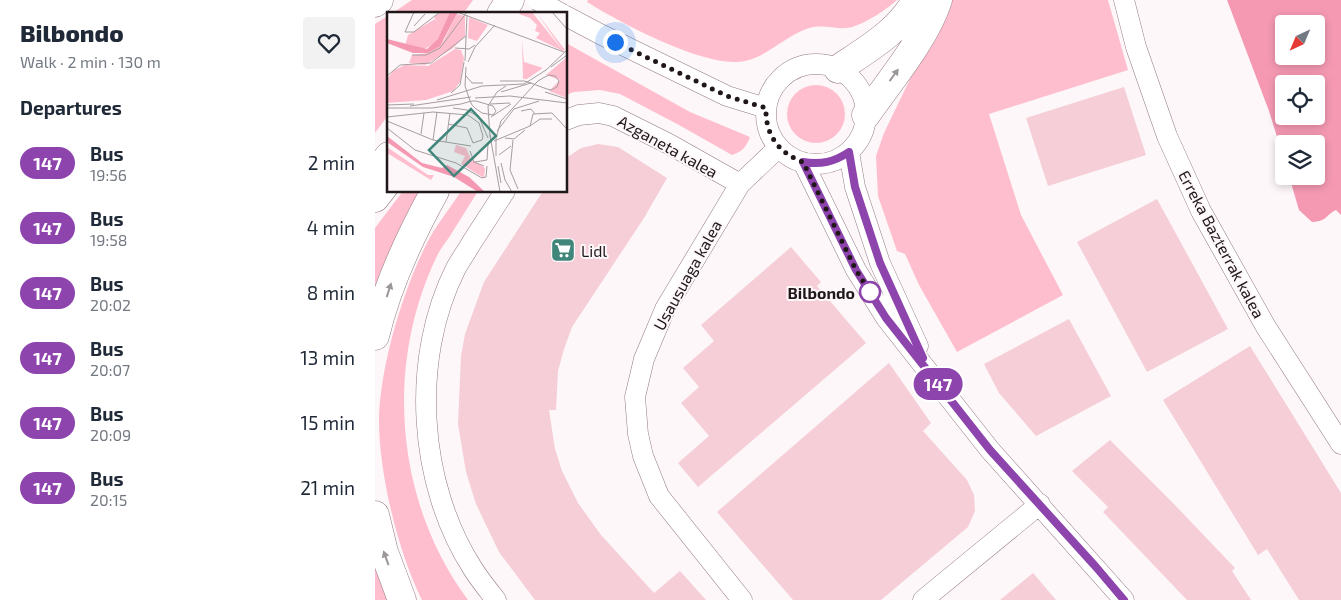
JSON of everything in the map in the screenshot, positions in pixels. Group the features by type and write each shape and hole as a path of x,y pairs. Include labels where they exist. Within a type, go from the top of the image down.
{"main road":[{"path":"375,3 379,0"},
{"path":"502,12 510,0"},
{"path":"542,12 549,0"},
{"path":"557,12 566,0"},
{"path":"838,69 885,37 910,13 917,0"},
{"path":"866,114 909,55 935,11 938,0"},
{"path":"375,173 387,158"},
{"path":"375,198 387,183"},
{"path":"375,336 392,279 411,235 434,192"},
{"path":"375,515 384,552 402,600"}],"street":[{"path":"537,0 558,12"},
{"name":"Erreka Bazterrak kalea","path":"1124,0 1136,47 1167,136 1201,211 1266,327 1341,444"},
{"path":"567,17 727,96 766,108"},
{"path":"811,64 825,65 838,69 846,74 858,88 865,105 866,114 861,135 849,152 827,163 815,164 791,158 779,147 768,129 766,108 769,95 786,74 798,67 811,64"},
{"name":"Azganeta kalea","path":"567,120 579,114 599,112 613,116 669,144 740,184"},
{"name":"Usausuaga kalea","path":"742,600 659,496 643,456 638,434 635,397 644,358 665,309 740,184 779,147"},
{"path":"849,152 855,187 880,263 931,373"},
{"path":"803,162 856,270 886,318 990,450 1124,600"},
{"path":"496,600 473,569 447,514 435,480 426,426 430,352 442,305 456,268 504,192"},
{"path":"923,600 1040,504"}],"shaded area":[{"path":"412,0 473,0 464,12 394,12"},
{"path":"588,0 897,0 873,17 853,27 819,26 809,28 761,55 745,61 728,62 709,58 664,42 602,11 587,2"},
{"path":"948,0 1108,0 1128,70 989,114 1021,215 1063,295 957,352 919,285 905,254 897,251 878,196 876,156 884,133"},
{"path":"1227,0 1341,0 1341,215 1336,210 1323,219 1312,222 1299,210 1292,185 1325,185 1325,135 1276,135"},
{"path":"387,16 387,117 375,133 375,24"},
{"path":"567,44 690,112 750,137 744,148 732,155 620,94 600,90 574,92 567,95"},
{"path":"816,85 827,87 840,98 845,114 843,125 832,138 816,143 805,141 792,130 787,114 789,103 800,90"},
{"path":"402,192 421,192 375,293 375,228"},
{"path":"460,192 477,192 437,255 419,300 409,344 404,389 406,434 413,478 425,521 444,562 468,600 422,600 405,559 391,512 382,464 380,441 380,399 394,331 417,264 438,224"},
{"path":"375,560 391,600 375,600"}],"building":[{"path":"1124,87 1146,155 1048,186 1026,118"},
{"path":"598,144 618,147 667,178 644,218 572,327 558,371 556,410 549,410 555,449 562,471 578,503 601,535 654,593 680,571 706,600 535,600 499,552 476,504 466,472 458,424 461,356 465,334 484,282 542,192 567,192 567,157 581,148"},
{"path":"1157,199 1228,329 1147,372 1077,242"},
{"path":"791,247 821,282 817,286 866,343 698,487 678,463 709,436 681,403 699,387 683,368 714,341 701,325"},
{"path":"1069,319 1111,396 1036,436 999,393 984,364"},
{"path":"1250,346 1341,493 1341,600 1299,600 1267,549 1258,555 1163,400"},
{"path":"889,363 931,423 923,431 967,480 974,495 975,511 968,527 881,600 793,600 717,512"},
{"path":"1110,440 1235,568 1232,571 1251,600 1187,600 1103,512 1108,507 1072,471"},
{"path":"1033,573 1056,600 1000,600"}],"bus line":[{"name":"147","path":"923,358 880,263 855,187 850,167 849,152 827,163 803,162 856,270 886,318 990,450 1124,600"}],"place":[{"name":"Lidl","path":"563,250"},
{"name":"Bilbondo","path":"870,292"}],"route":[{"path":"615,42 727,96 766,108 768,129 772,139 791,158 803,162 856,270 870,292"}]}
